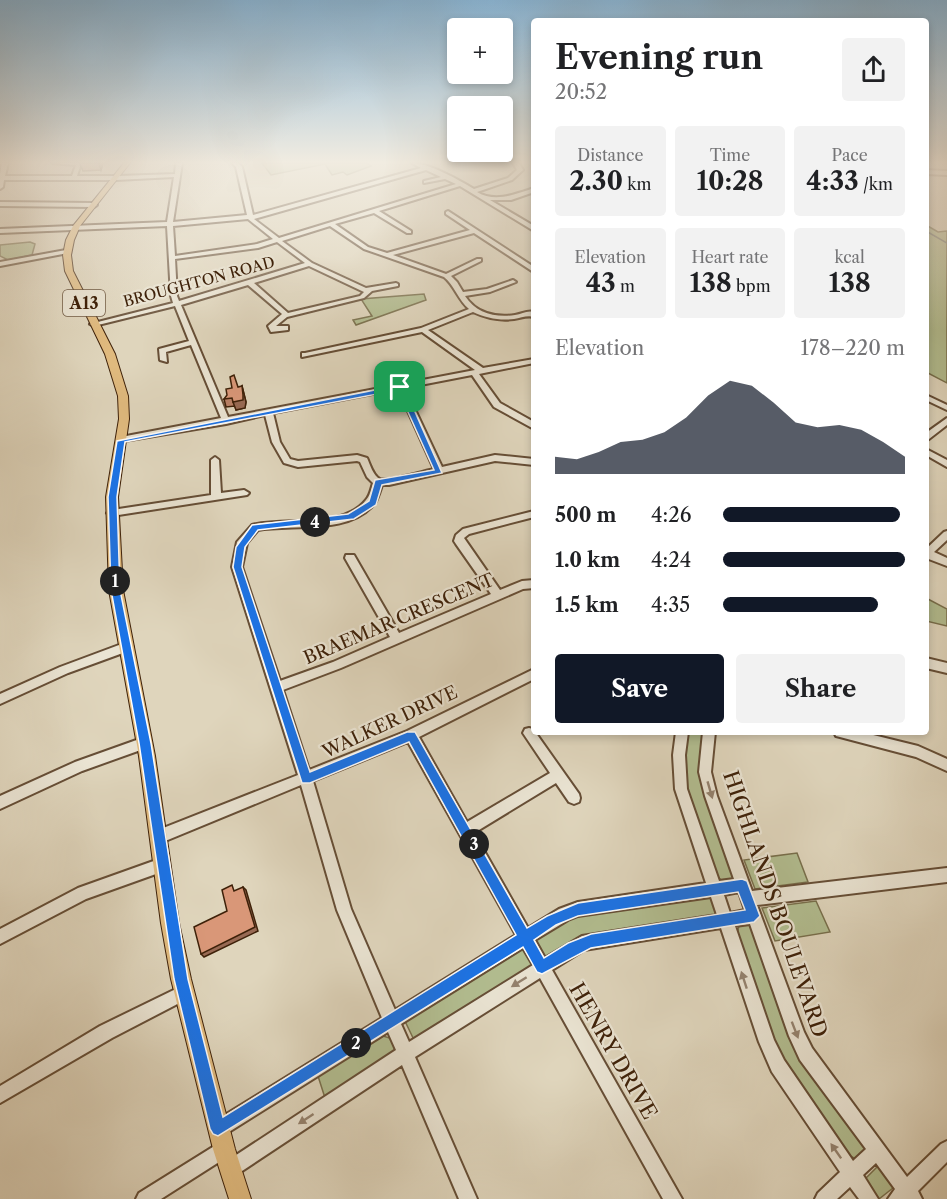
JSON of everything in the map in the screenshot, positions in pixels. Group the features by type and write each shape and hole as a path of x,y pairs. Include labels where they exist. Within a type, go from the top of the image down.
{"main road":[{"path":"66,252 75,227 82,219"},
{"name":"A13","path":"66,252 69,271 110,354 122,388 124,419 114,480 112,513 114,580 145,743 162,865 184,993 224,1149 240,1199"}],"street":[{"path":"171,219 171,258 176,304 226,421"},
{"path":"0,231 170,224 227,219"},
{"path":"251,219 310,264 367,290 396,285"},
{"path":"171,258 250,248 348,219"},
{"path":"388,219 409,232"},
{"path":"457,219 531,268"},
{"path":"518,219 531,227"},
{"path":"331,224 366,248 446,276 457,283 460,294 475,309 502,318 531,314"},
{"path":"387,255 474,231"},
{"path":"0,264 66,252"},
{"path":"446,276 479,260"},
{"name":"BROUGHTON ROAD","path":"94,324 176,304 310,264"},
{"path":"460,294 488,291 513,282"},
{"path":"250,283 285,315"},
{"path":"285,328 274,330 272,326 285,315 362,297 369,294 367,290"},
{"path":"304,355 423,330 475,309"},
{"path":"423,330 479,373 497,405 531,424"},
{"path":"164,360 162,351 192,342"},
{"path":"121,441 531,363"},
{"path":"400,387 439,471"},
{"path":"929,399 947,408"},
{"path":"269,412 276,442 287,461 302,464 357,458 364,460 372,477 378,482 386,483 495,458 531,462"},
{"path":"929,435 947,421"},
{"path":"929,454 947,464"},
{"path":"215,460 216,497"},
{"path":"378,482 375,499 356,515 338,520 260,526 250,530 242,542 237,567 278,687 344,910 468,1199"},
{"path":"112,513 244,493"},
{"path":"498,595 459,541 459,537 466,531 531,515"},
{"path":"929,551 947,534"},
{"path":"929,555 947,562"},
{"path":"350,558 397,639"},
{"name":"BRAEMAR CRESCENT","path":"278,687 522,585 531,584"},
{"path":"0,699 64,670 127,647"},
{"path":"929,664 947,669"},
{"name":"WALKER DRIVE","path":"158,837 306,780 411,735 531,675"},
{"path":"529,733 574,798"},
{"name":"HENRY DRIVE","path":"411,735 673,1199"},
{"path":"682,735 679,755 681,789 754,1010 778,1066 869,1199"},
{"name":"HIGHLANDS BOULEVARD","path":"709,735 707,780 742,885 801,1045 877,1150 906,1196"},
{"path":"851,735 924,754 947,765"},
{"path":"0,803 79,766 145,743"},
{"path":"466,830 558,774"},
{"path":"0,937 83,894 162,865"},
{"path":"748,899 947,875"},
{"path":"224,1149 391,1021 551,920 578,909 742,885"},
{"path":"145,1199 224,1149 406,1053 582,943 754,916"},
{"path":"0,1095 106,1032 184,993"},
{"path":"824,1199 877,1150"},
{"path":"906,1196 947,1150"}],"green space":[{"path":"929,227 938,232 947,231 947,383 929,374"},
{"path":"30,242 35,244 32,255 8,260 0,256 0,245"},
{"path":"424,294 426,300 356,325 353,320 372,316 361,299"},
{"path":"929,600 947,609 947,626 929,622"},
{"path":"688,735 707,735 702,768 734,879 724,883 712,866 695,818 685,779"},
{"path":"797,853 808,882 755,889 744,860"},
{"path":"715,890 724,919 595,939 415,1042 403,1017 564,915"},
{"path":"816,901 830,932 775,941 762,908"},
{"path":"746,923 751,925 789,1020 865,1146 865,1154 856,1159 846,1154 797,1086 774,1043 737,935 739,925"},
{"path":"383,1036 393,1039 395,1052 326,1101 318,1076"},
{"path":"877,1167 883,1168 893,1181 893,1188 879,1199 866,1182 866,1178"}],"building":[{"path":"234,375 238,387 242,386 243,400 233,402 232,398 224,399 227,395 226,389 232,388 230,377"},
{"path":"232,885 234,891 243,887 255,927 201,954 194,927 227,911 222,890"}],"waterway":[{"path":"929,233 947,243"}],"route":[{"path":"400,387 121,441 112,497 113,569 145,743 170,923 184,993 218,1129 525,938 542,968 582,943 754,916 742,885 578,909 551,920 525,938 411,735 306,780 278,687 237,567 240,547 250,530 255,527 350,517 362,512 375,499 378,482 386,483 439,471 400,387"}]}
